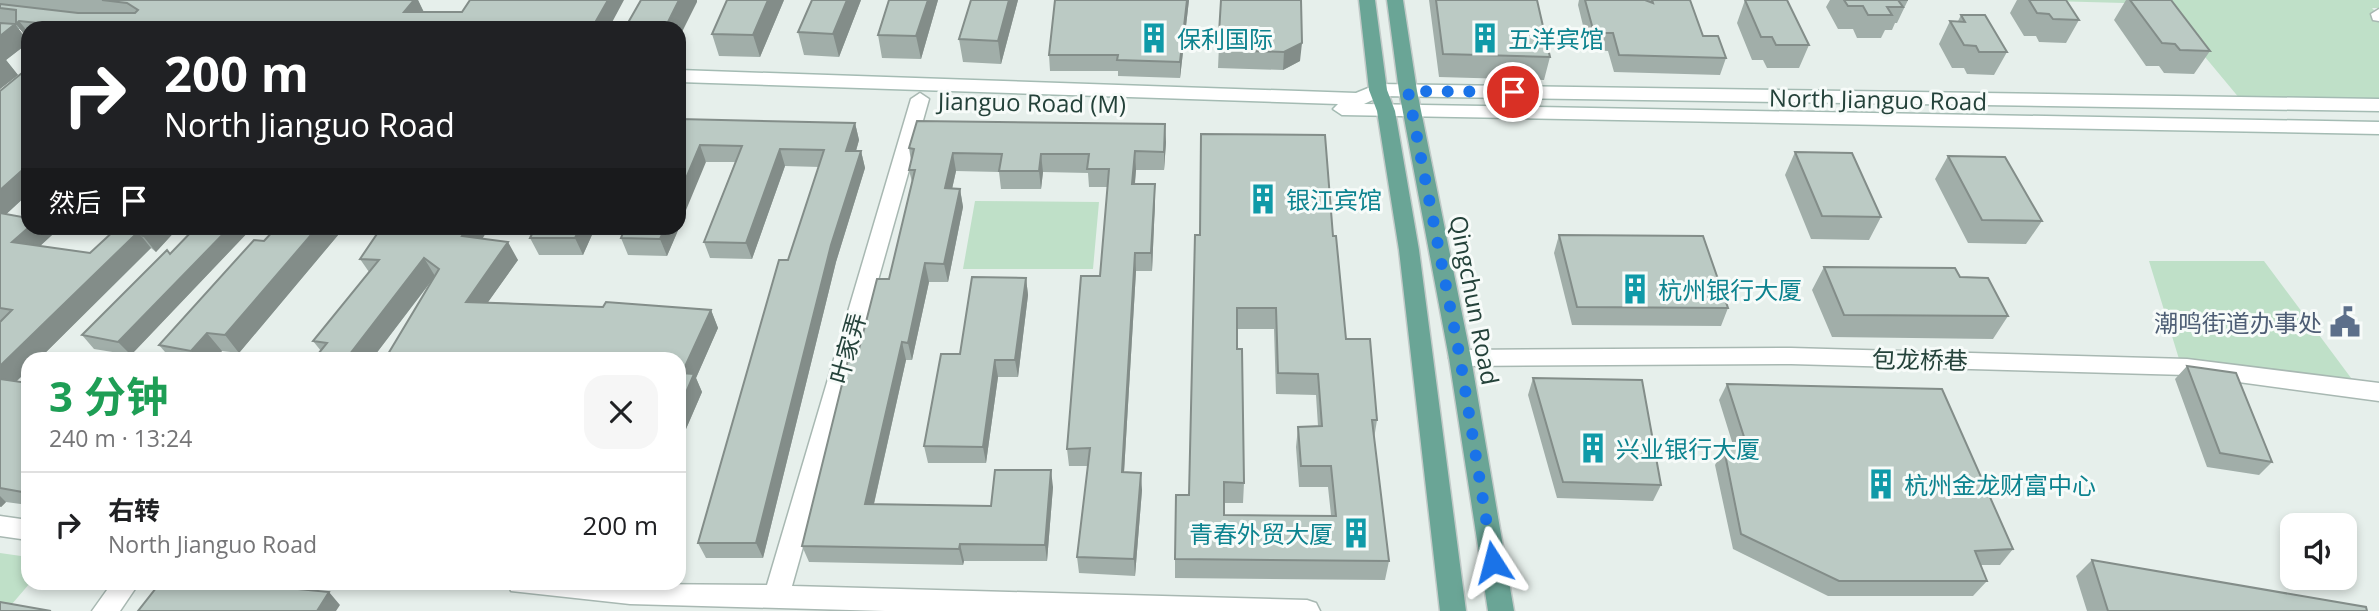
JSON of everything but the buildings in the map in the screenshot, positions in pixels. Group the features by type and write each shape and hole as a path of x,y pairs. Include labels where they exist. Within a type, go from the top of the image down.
{"main road":[{"path":"1367,0 1409,250 1452,611"},
{"name":"Qingchun Road","path":"1395,0 1409,101 1460,358 1501,611"},
{"path":"0,32 21,34"},
{"name":"Jianguo Road (M)","path":"686,76 1382,101"},
{"name":"Jianguo Road (M)","path":"686,90 920,99 1382,101"},
{"name":"叶家弄","path":"776,597 920,99"},
{"name":"North Jianguo Road","path":"1382,101 2379,105"},
{"name":"North Jianguo Road","path":"1409,101 2379,128"},
{"name":"包龙桥巷","path":"1460,358 1791,356 2187,367 2379,392"},
{"path":"0,526 21,529"},
{"path":"105,611 122,590"},
{"path":"559,590 627,602 776,597 1307,611"}],"green space":[{"path":"2014,0 2379,0 2379,8 2372,8 2379,16 2379,105 2245,105 2161,4"},
{"path":"975,201 1099,202 1093,269 963,269"},
{"path":"2149,261 2264,261 2354,382 2179,359"},
{"path":"0,553 21,556 21,590 24,590 6,611 0,611"}],"place":[{"name":"保利国际","path":"1154,38"},
{"name":"五洋宾馆","path":"1485,38"},
{"name":"银江宾馆","path":"1263,199"},
{"name":"杭州银行大厦","path":"1635,289"},
{"name":"潮鸣街道办事处","path":"2345,322"},
{"name":"兴业银行大厦","path":"1593,448"},
{"name":"杭州金龙财富中心","path":"1881,484"},
{"name":"青春外贸大厦","path":"1356,533"}],"route":[{"path":"1493,562 1460,358 1408,91 1513,92"}]}
